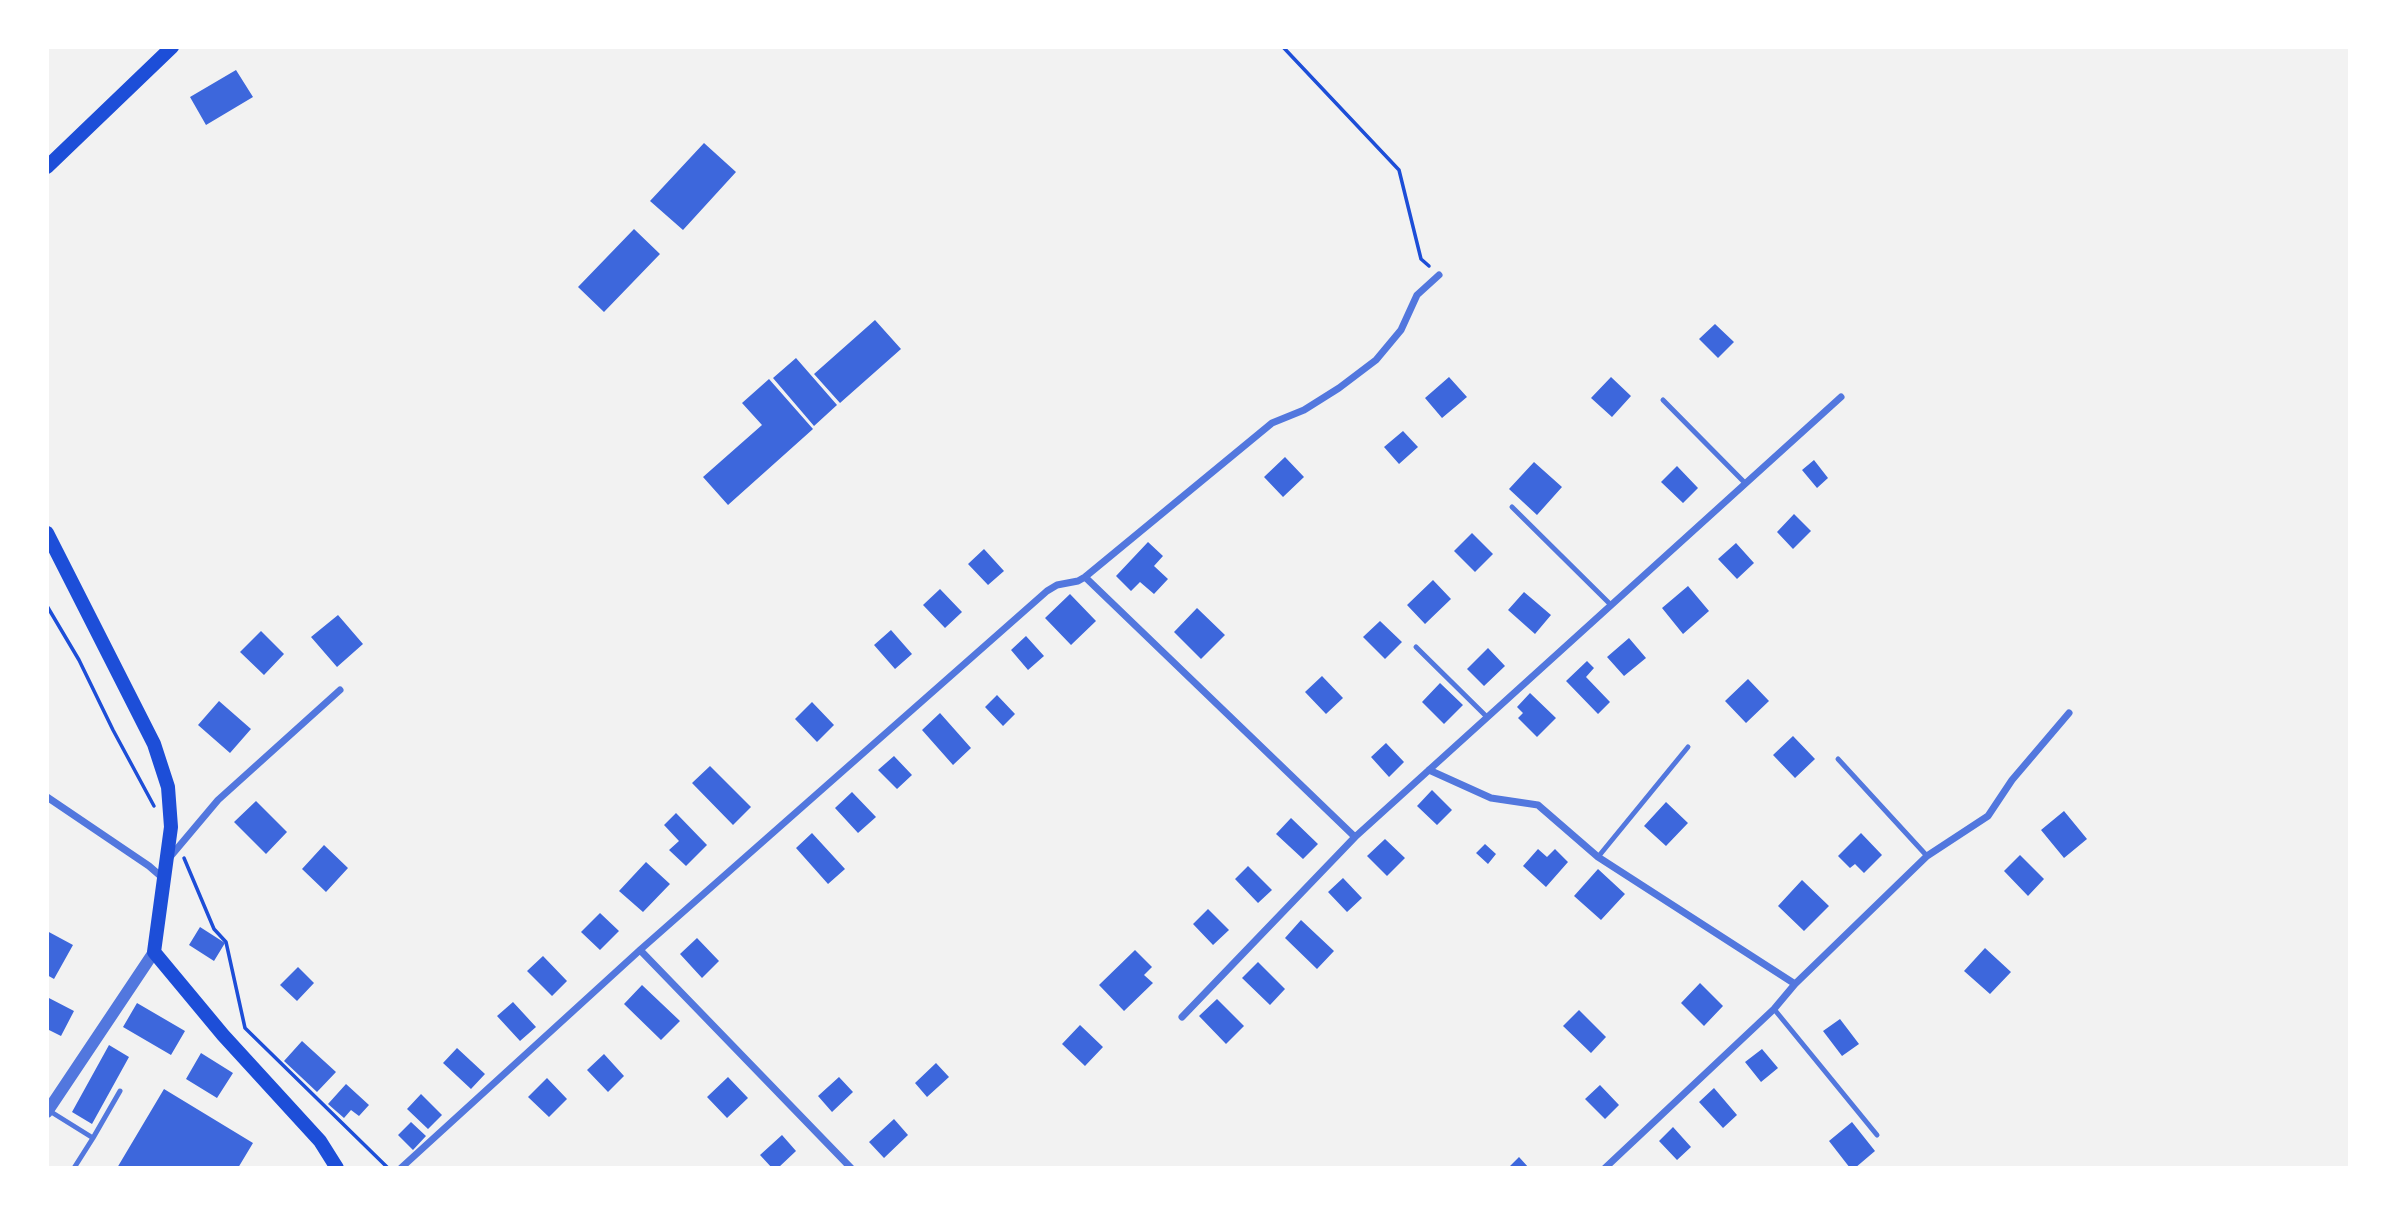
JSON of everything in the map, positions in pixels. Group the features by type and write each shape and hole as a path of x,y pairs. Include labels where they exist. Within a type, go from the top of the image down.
{"main road":[{"path":"47,167 172,47"},
{"path":"47,533 115,664 153,744 168,787 171,827 154,951 223,1035 320,1142 337,1168"}],"street":[{"path":"401,1168 640,950 1047,591 1057,585 1085,577 1272,423 1304,410 1376,360 1401,330 1418,295 1439,275"},
{"path":"1182,1017 1355,837 1841,397"},
{"path":"1085,577 1355,837"},
{"path":"167,860 218,800 340,690"},
{"path":"1605,1168 1774,1009 1795,984 1927,856 1988,816 2012,780 2069,713"},
{"path":"1429,770 1491,798 1538,805 1598,857 1795,984"},
{"path":"47,797 149,866 164,880"},
{"path":"640,950 851,1168"},
{"path":"48,1111 154,951"}],"lane":[{"path":"1663,400 1745,483"},
{"path":"1513,507 1611,605"},
{"path":"1416,647 1487,718"},
{"path":"1598,857 1688,747"},
{"path":"1838,759 1927,856"},
{"path":"1774,1009 1877,1135"},
{"path":"74,1168 120,1091"},
{"path":"48,1111 93,1138"}],"path":[{"path":"1283,47 1399,170 1421,258 1439,275"},
{"path":"47,607 79,660 151,803 171,827"},
{"path":"184,840 183,857 214,929 226,942 245,1028 388,1168"}],"building":[{"path":"236,70 253,97 206,125 190,97"},
{"path":"704,143 736,172 683,230 650,201"},
{"path":"634,229 660,254 604,312 578,287"},
{"path":"875,320 901,349 840,403 814,374"},
{"path":"1715,324 1734,342 1718,358 1699,339"},
{"path":"796,358 837,405 814,426 773,378"},
{"path":"1449,377 1467,397 1442,418 1425,398"},
{"path":"1611,377 1631,396 1612,417 1591,398"},
{"path":"769,379 813,429 728,505 703,477 762,425 742,403"},
{"path":"1403,431 1418,447 1399,464 1384,447"},
{"path":"1285,457 1304,477 1283,497 1264,477"},
{"path":"1814,460 1828,478 1817,488 1802,470"},
{"path":"1534,462 1562,487 1537,515 1509,489"},
{"path":"1677,466 1698,488 1683,503 1661,482"},
{"path":"1794,514 1811,531 1793,549 1777,532"},
{"path":"1472,533 1493,554 1475,572 1454,551"},
{"path":"1148,542 1163,556 1154,566 1168,579 1154,594 1140,582 1131,591 1116,576"},
{"path":"1736,543 1754,563 1737,579 1718,559"},
{"path":"984,549 1004,571 988,585 968,564"},
{"path":"1433,580 1451,599 1425,624 1407,605"},
{"path":"1688,586 1709,611 1683,634 1662,608"},
{"path":"940,589 962,612 945,628 923,605"},
{"path":"1524,592 1551,615 1535,634 1508,610"},
{"path":"1070,594 1096,621 1071,645 1045,618"},
{"path":"1197,608 1225,635 1201,659 1174,632"},
{"path":"338,615 363,644 337,667 311,637"},
{"path":"1380,621 1402,642 1385,659 1363,637"},
{"path":"891,630 912,654 895,669 874,645"},
{"path":"261,631 284,654 264,675 240,652"},
{"path":"1026,636 1044,656 1028,670 1011,650"},
{"path":"1629,638 1646,658 1624,676 1607,657"},
{"path":"1488,648 1505,666 1484,686 1467,669"},
{"path":"1587,661 1594,668 1586,677 1610,702 1598,714 1566,681"},
{"path":"1322,676 1343,698 1326,714 1305,692"},
{"path":"1748,679 1769,701 1746,723 1725,701"},
{"path":"1440,683 1463,705 1444,724 1422,702"},
{"path":"1530,693 1556,718 1537,737 1518,718 1523,713 1517,707"},
{"path":"997,695 1015,714 1003,726 985,707"},
{"path":"219,701 251,729 230,753 198,725"},
{"path":"812,702 834,725 817,742 795,719"},
{"path":"940,713 971,748 953,765 922,730"},
{"path":"1793,736 1815,759 1795,778 1773,755"},
{"path":"1386,743 1404,762 1389,777 1371,757"},
{"path":"894,756 912,775 897,789 878,770"},
{"path":"710,766 751,807 733,825 692,783"},
{"path":"1432,790 1452,810 1437,825 1417,806"},
{"path":"852,792 876,817 858,833 835,808"},
{"path":"256,801 287,832 266,854 234,822"},
{"path":"1666,802 1688,823 1666,846 1644,826"},
{"path":"2064,811 2087,839 2064,858 2041,830"},
{"path":"676,813 707,845 686,866 669,850 679,841 664,825"},
{"path":"1291,818 1318,844 1303,859 1276,834"},
{"path":"812,833 845,869 828,884 796,848"},
{"path":"1861,833 1882,855 1864,873 1855,864 1850,868 1838,856"},
{"path":"1385,839 1405,858 1387,876 1367,856"},
{"path":"1485,844 1496,854 1488,864 1476,853"},
{"path":"324,845 348,868 326,892 302,869"},
{"path":"1538,849 1547,857 1555,849 1568,862 1546,887 1523,866"},
{"path":"2020,855 2044,879 2028,896 2004,871"},
{"path":"646,862 670,884 643,912 619,891"},
{"path":"1248,866 1272,890 1258,903 1235,879"},
{"path":"1598,869 1625,894 1601,920 1574,896"},
{"path":"1343,878 1362,898 1347,912 1328,892"},
{"path":"1802,880 1829,906 1804,931 1778,906"},
{"path":"1208,909 1229,930 1213,945 1193,924"},
{"path":"600,913 619,931 600,950 581,932"},
{"path":"1301,920 1334,951 1317,969 1285,938"},
{"path":"200,927 225,943 214,961 189,945"},
{"path":"47,931 73,945 54,979 47,975"},
{"path":"697,938 719,961 702,978 680,954"},
{"path":"1985,948 2011,972 1990,994 1964,971"},
{"path":"1135,950 1152,967 1144,975 1153,983 1124,1011 1099,985"},
{"path":"543,956 567,981 552,996 527,971"},
{"path":"1258,962 1285,989 1270,1005 1242,978"},
{"path":"298,967 314,983 297,1001 280,985"},
{"path":"1700,983 1723,1006 1704,1026 1681,1003"},
{"path":"642,985 680,1021 661,1040 624,1004"},
{"path":"47,997 74,1011 61,1036 47,1029"},
{"path":"1217,999 1244,1026 1226,1044 1199,1016"},
{"path":"513,1002 536,1027 520,1041 497,1016"},
{"path":"137,1003 185,1031 171,1055 123,1027"},
{"path":"1579,1010 1606,1037 1591,1053 1563,1026"},
{"path":"1840,1019 1859,1044 1842,1056 1823,1031"},
{"path":"1080,1025 1103,1047 1085,1066 1062,1044"},
{"path":"302,1041 336,1072 317,1092 284,1061"},
{"path":"109,1045 129,1057 92,1124 72,1112"},
{"path":"457,1048 485,1074 471,1089 443,1063"},
{"path":"1762,1049 1778,1068 1761,1082 1745,1062"},
{"path":"201,1053 233,1073 217,1098 186,1079"},
{"path":"604,1054 624,1076 608,1092 587,1070"},
{"path":"936,1063 949,1077 927,1097 915,1083"},
{"path":"728,1077 748,1098 727,1118 707,1097"},
{"path":"839,1077 853,1092 832,1112 818,1096"},
{"path":"547,1078 567,1099 549,1117 528,1097"},
{"path":"346,1084 369,1105 359,1116 351,1110 344,1118 328,1104"},
{"path":"1600,1085 1619,1105 1605,1119 1585,1099"},
{"path":"1714,1088 1737,1115 1723,1128 1699,1102"},
{"path":"164,1089 253,1143 238,1168 117,1168"},
{"path":"421,1094 442,1115 428,1129 407,1109"},
{"path":"894,1119 908,1135 884,1158 869,1142"},
{"path":"411,1122 426,1136 413,1150 398,1135"},
{"path":"1852,1122 1875,1151 1855,1168 1850,1168 1829,1141"},
{"path":"1673,1127 1691,1147 1677,1160 1659,1141"},
{"path":"782,1135 796,1151 778,1168 772,1168 760,1155"},
{"path":"1519,1157 1529,1168 1508,1168"}]}
